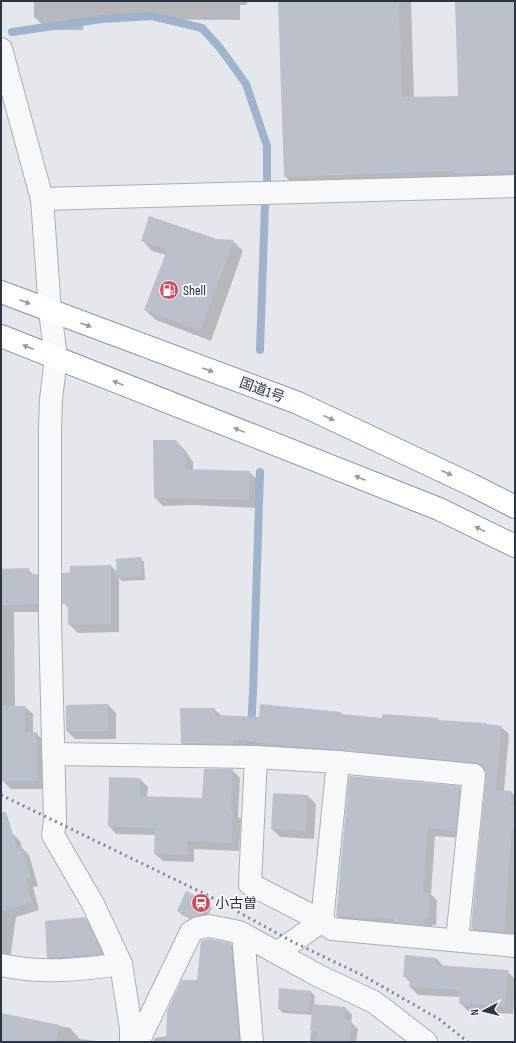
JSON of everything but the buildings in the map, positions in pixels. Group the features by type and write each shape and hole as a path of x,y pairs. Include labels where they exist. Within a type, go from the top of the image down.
{"highway":[{"name":"国道1号","path":"1,292 298,403 472,485 515,507"},
{"path":"1,336 439,509 515,546"}],"street":[{"path":"1,49 42,199 50,311 56,358 51,398 50,428 50,620 55,821 53,835 93,904 121,964 131,1028 131,1042"},
{"path":"42,199 515,186"},
{"path":"53,754 256,757 338,762 474,775 457,940"},
{"path":"256,757 250,884 322,922 332,929 515,946"},
{"path":"277,953 322,922 338,762"},
{"path":"138,1042 191,932 198,928 209,926 233,930 244,934 319,976 374,1002 426,1042"},
{"path":"244,934 252,1042"},
{"path":"1,965 42,971 121,964"}],"waterway":[{"path":"12,32 102,19 152,16 202,28 220,48 246,84 267,146 267,180"},
{"path":"260,350 265,204"},
{"path":"250,745 260,472"}],"railway":[{"path":"1,795 207,895 293,942 362,975 439,1019 468,1042"}],"place":[{"name":"Shell","path":"169,290"},
{"name":"小古曽","path":"201,903"}]}
